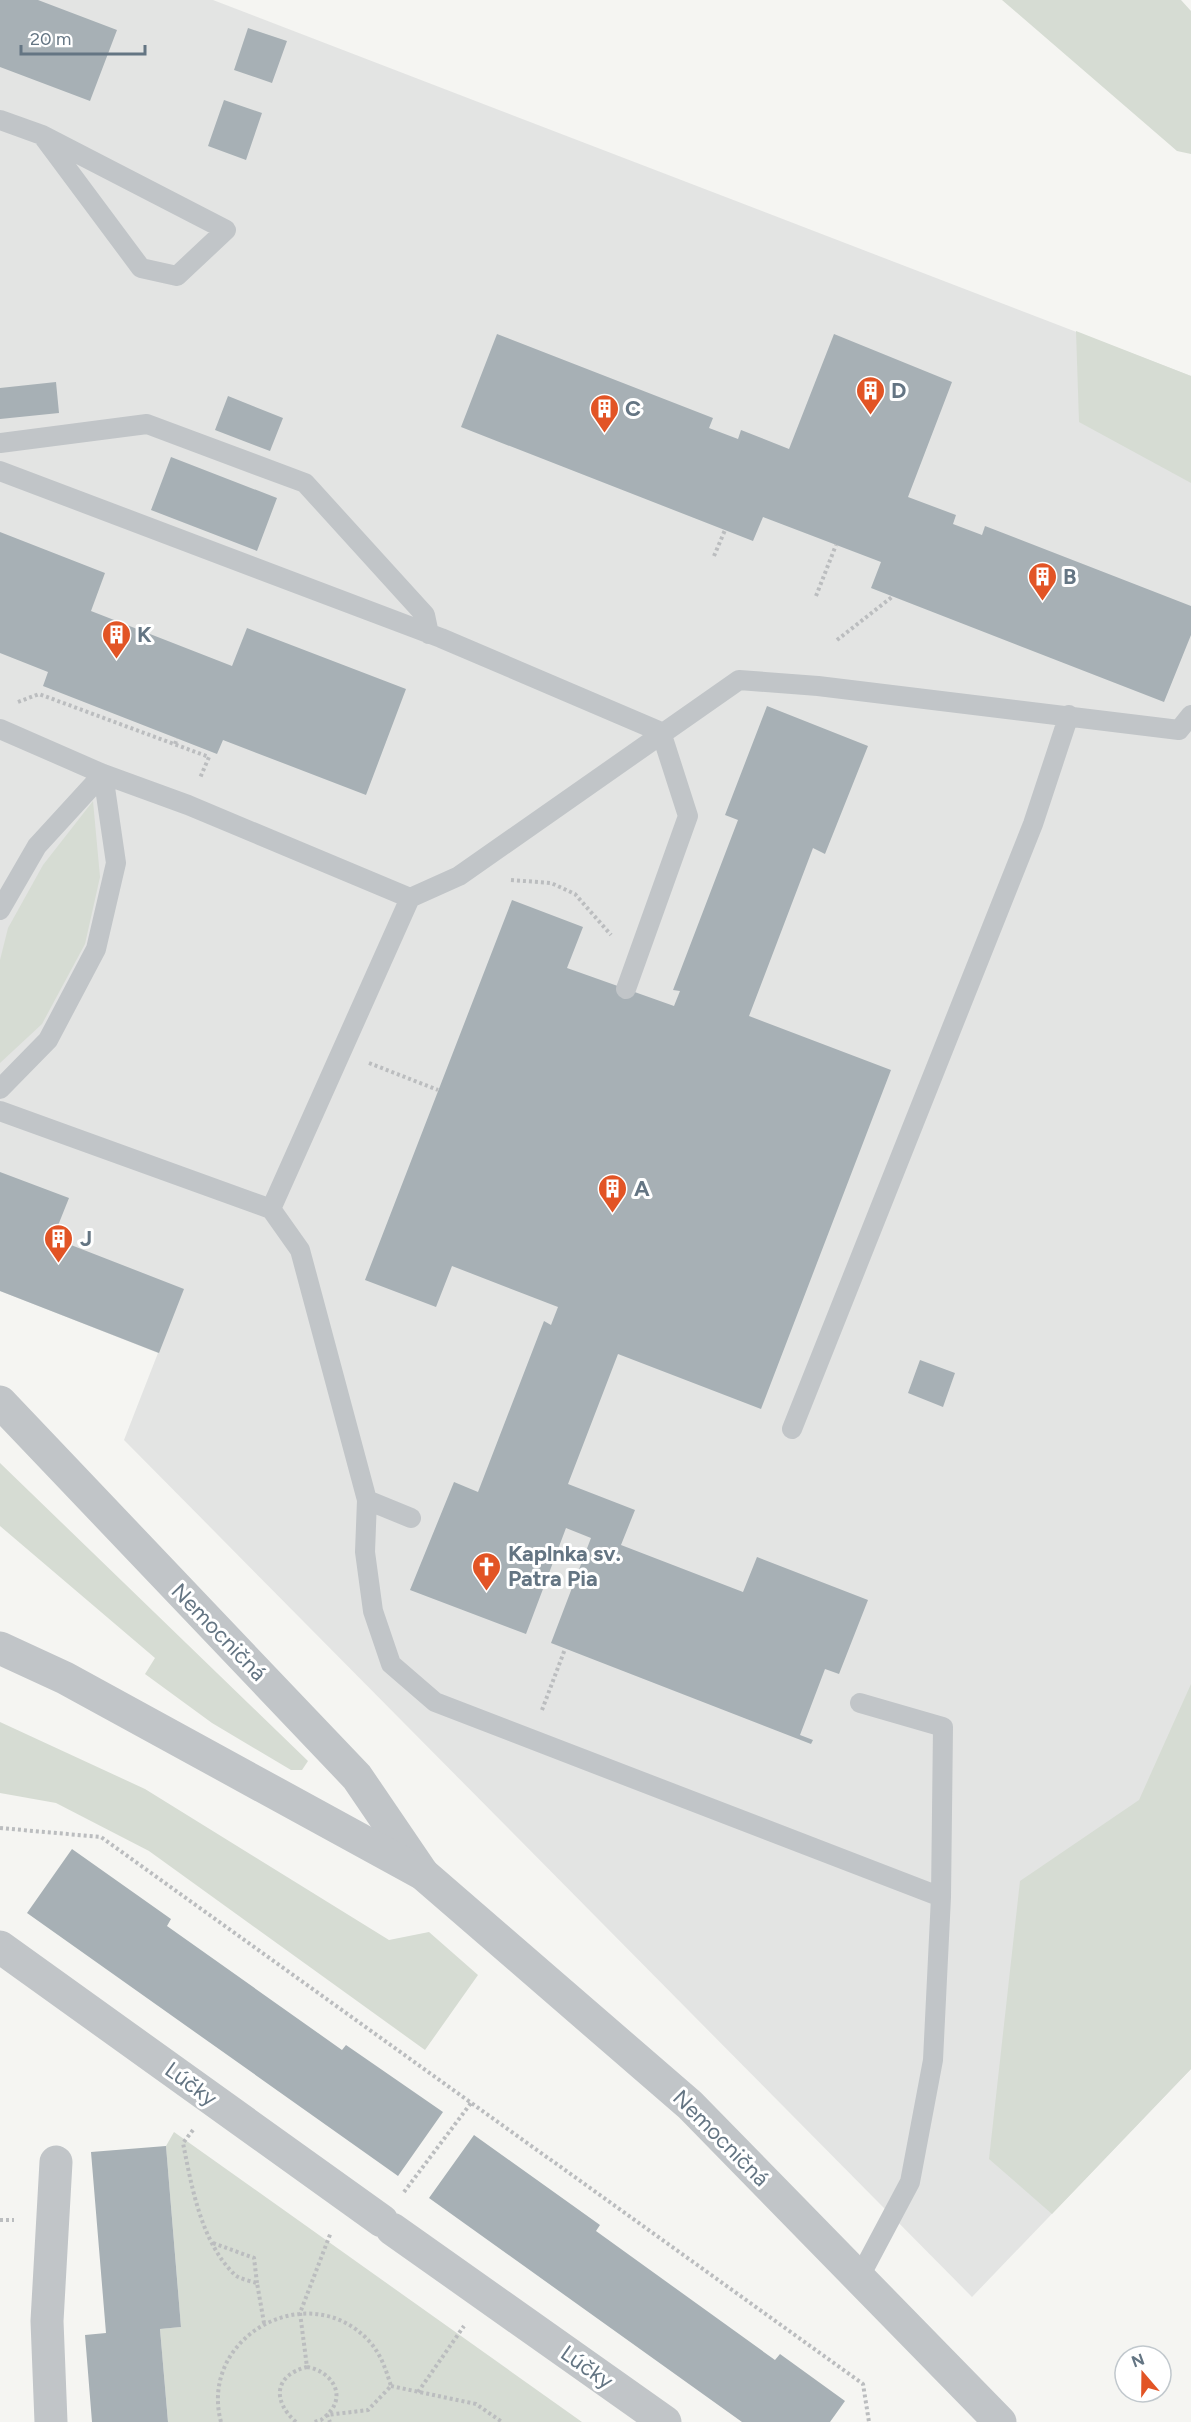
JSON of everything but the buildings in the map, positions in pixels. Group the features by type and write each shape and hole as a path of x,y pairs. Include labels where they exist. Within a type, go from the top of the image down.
{"street":[{"name":"Nemocničná","path":"0,1402 357,1777 423,1874"},
{"name":"Nemocničná","path":"0,1648 75,1683 423,1874 690,2105 1000,2422"},
{"name":"Lúčky","path":"0,1947 664,2422"},
{"path":"51,2422 47,2321 56,2162"}],"lane":[{"path":"0,120 42,135 226,230 177,276 141,268 42,135"},
{"path":"0,443 147,424 305,483 425,615 429,634"},
{"path":"0,471 429,634 661,732 688,816 626,989"},
{"path":"271,1209 410,898 459,876 661,732 739,680 818,686 1179,730 1191,715"},
{"path":"792,1429 1033,824 1069,715"},
{"path":"0,729 103,774 188,805 410,898"},
{"path":"0,910 37,846 103,774"},
{"path":"0,1089 48,1040 96,949 116,863 103,774"},
{"path":"0,1111 271,1209 300,1250 367,1500 365,1552 373,1611 392,1664 435,1702 941,1897"},
{"path":"367,1500 411,1518"},
{"path":"859,2278 910,2182 933,2060 941,1897 943,1727 860,1703"}],"path":[{"path":"714,556 725,530"},
{"path":"816,596 836,545"},
{"path":"837,640 892,597"},
{"path":"10,705 39,694 208,757 188,805"},
{"path":"175,744 177,738"},
{"path":"459,876 551,883 575,894 636,965"},
{"path":"340,1052 438,1090"},
{"path":"530,1739 566,1649"},
{"path":"0,1828 101,1836 863,2385 868,2422"},
{"path":"387,2225 471,2103"},
{"path":"183,2143 194,2197 212,2243 237,2277 257,2283"},
{"path":"307,2367 300,2313 345,2194"},
{"path":"212,2243 254,2258 264,2323"},
{"path":"418,2392 485,2295"},
{"path":"221,2422 218,2396 222,2374 231,2354 246,2336 264,2323 286,2315 300,2313 331,2317 352,2326 369,2341 382,2360 391,2386"},
{"path":"296,2422 286,2414 280,2402 280,2389 285,2378 295,2370 307,2367 319,2369 329,2377 335,2388 336,2400 327,2415 314,2422"},
{"path":"391,2386 476,2404 502,2422"},
{"path":"327,2415 368,2410 391,2386"},
{"path":"327,2415 330,2422"}],"shaded area":[{"path":"0,0 213,0 1191,376 1191,2069 972,2297 124,1440 158,1353 0,1291"},
{"path":"1002,0 1181,0 1191,11 1191,154 1177,151"},
{"path":"1076,331 1191,376 1191,483 1079,422"},
{"path":"93,801 100,877 85,944 42,1024 0,1063 0,960 8,928 43,865"},
{"path":"0,1463 308,1761 302,1770 291,1770 212,1723 145,1674 155,1658 0,1526"},
{"path":"1191,1684 1191,2069 1052,2214 989,2159 1020,1881 1139,1800"},
{"path":"0,1722 145,1789 389,1940 429,1932 478,1975 425,2050 149,1851 56,1803 0,1793"},
{"path":"174,2132 582,2422 168,2422 160,2329 181,2327 166,2146"}],"place":[{"name":"D","path":"870,416"},
{"name":"C","path":"604,434"},
{"name":"B","path":"1042,602"},
{"name":"K","path":"116,660"},
{"name":"A","path":"613,1214"},
{"name":"J","path":"59,1264"},
{"name":"Kaplnka sv. Patra Pia","path":"487,1592"}]}
